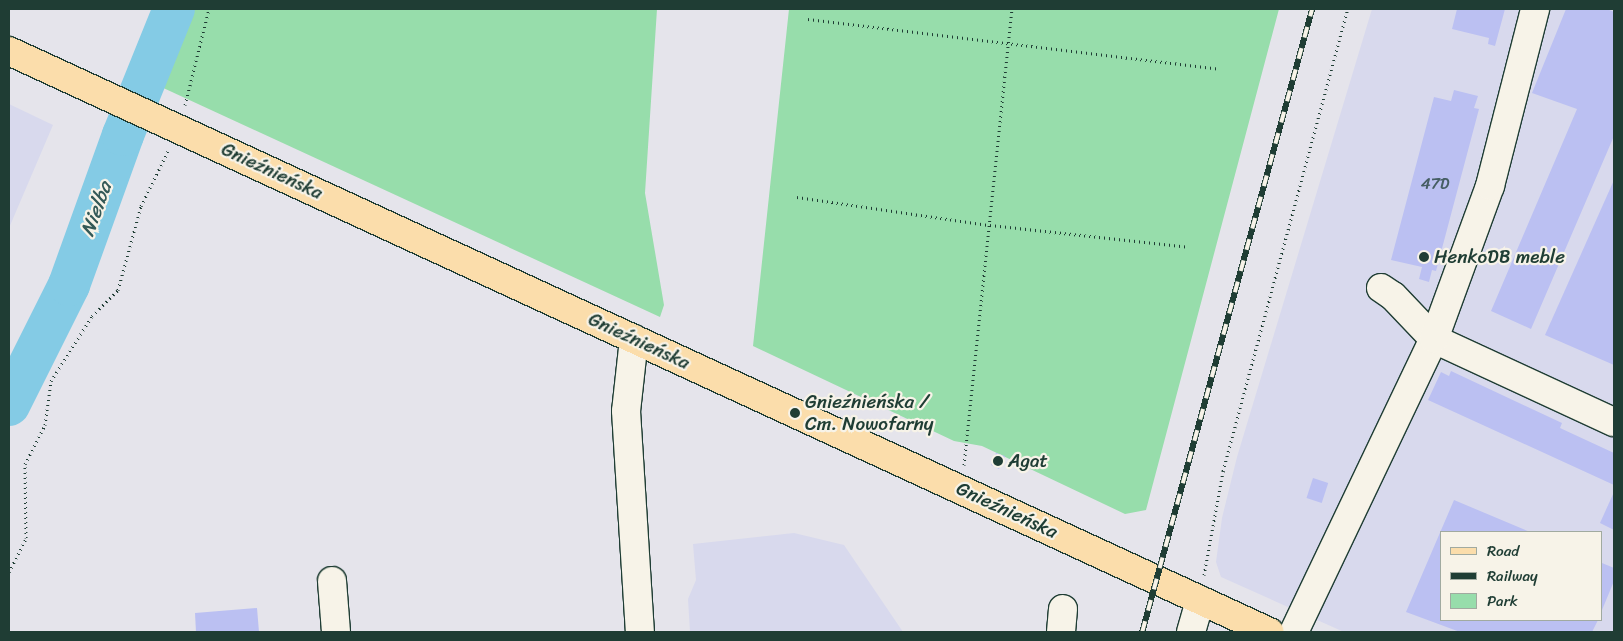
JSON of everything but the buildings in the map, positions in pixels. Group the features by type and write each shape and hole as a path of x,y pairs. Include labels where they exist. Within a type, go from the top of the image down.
{"main road":[{"name":"Gnieźnieńska","path":"9,51 113,99 175,119 634,339 1269,632"}],"street":[{"path":"1294,632 1434,339 1490,186 1535,9"},
{"path":"1381,288 1393,296 1434,339 1614,422"},
{"path":"634,339 626,411 640,632"},
{"path":"332,581 336,632"},
{"path":"1191,632 1200,600"}],"path":[{"path":"9,572 26,538 25,464 45,425 51,381 92,316 118,290 141,206 175,119 209,9"},
{"path":"956,486 968,444 1012,9"},
{"path":"1200,600 1223,471 1348,9"},
{"path":"808,18 1219,69"},
{"path":"797,197 990,225 1188,247"}],"shaded area":[{"path":"1372,9 1614,9 1614,632 1344,632 1221,577 1216,562 1222,518 1237,457"},
{"path":"9,104 53,125 9,228"},
{"path":"794,533 844,545 903,632 690,632 688,599 696,580 693,544"}],"green space":[{"path":"188,9 657,9 645,193 664,305 660,317 159,86"},
{"path":"789,9 1279,9 1146,510 1125,514 982,446 954,441 753,346"}],"water":[{"path":"164,9 188,9 159,86 133,74"}],"waterway":[{"name":"Nielba","path":"9,405 69,285 123,135 174,9"}],"railway":[{"path":"1142,632 1312,9"}],"place":[{"name":"HenkoDB meble","path":"1424,257"},
{"name":"Gnieźnieńska / Cm. Nowofarny","path":"795,413"},
{"name":"Agat","path":"998,461"}]}
